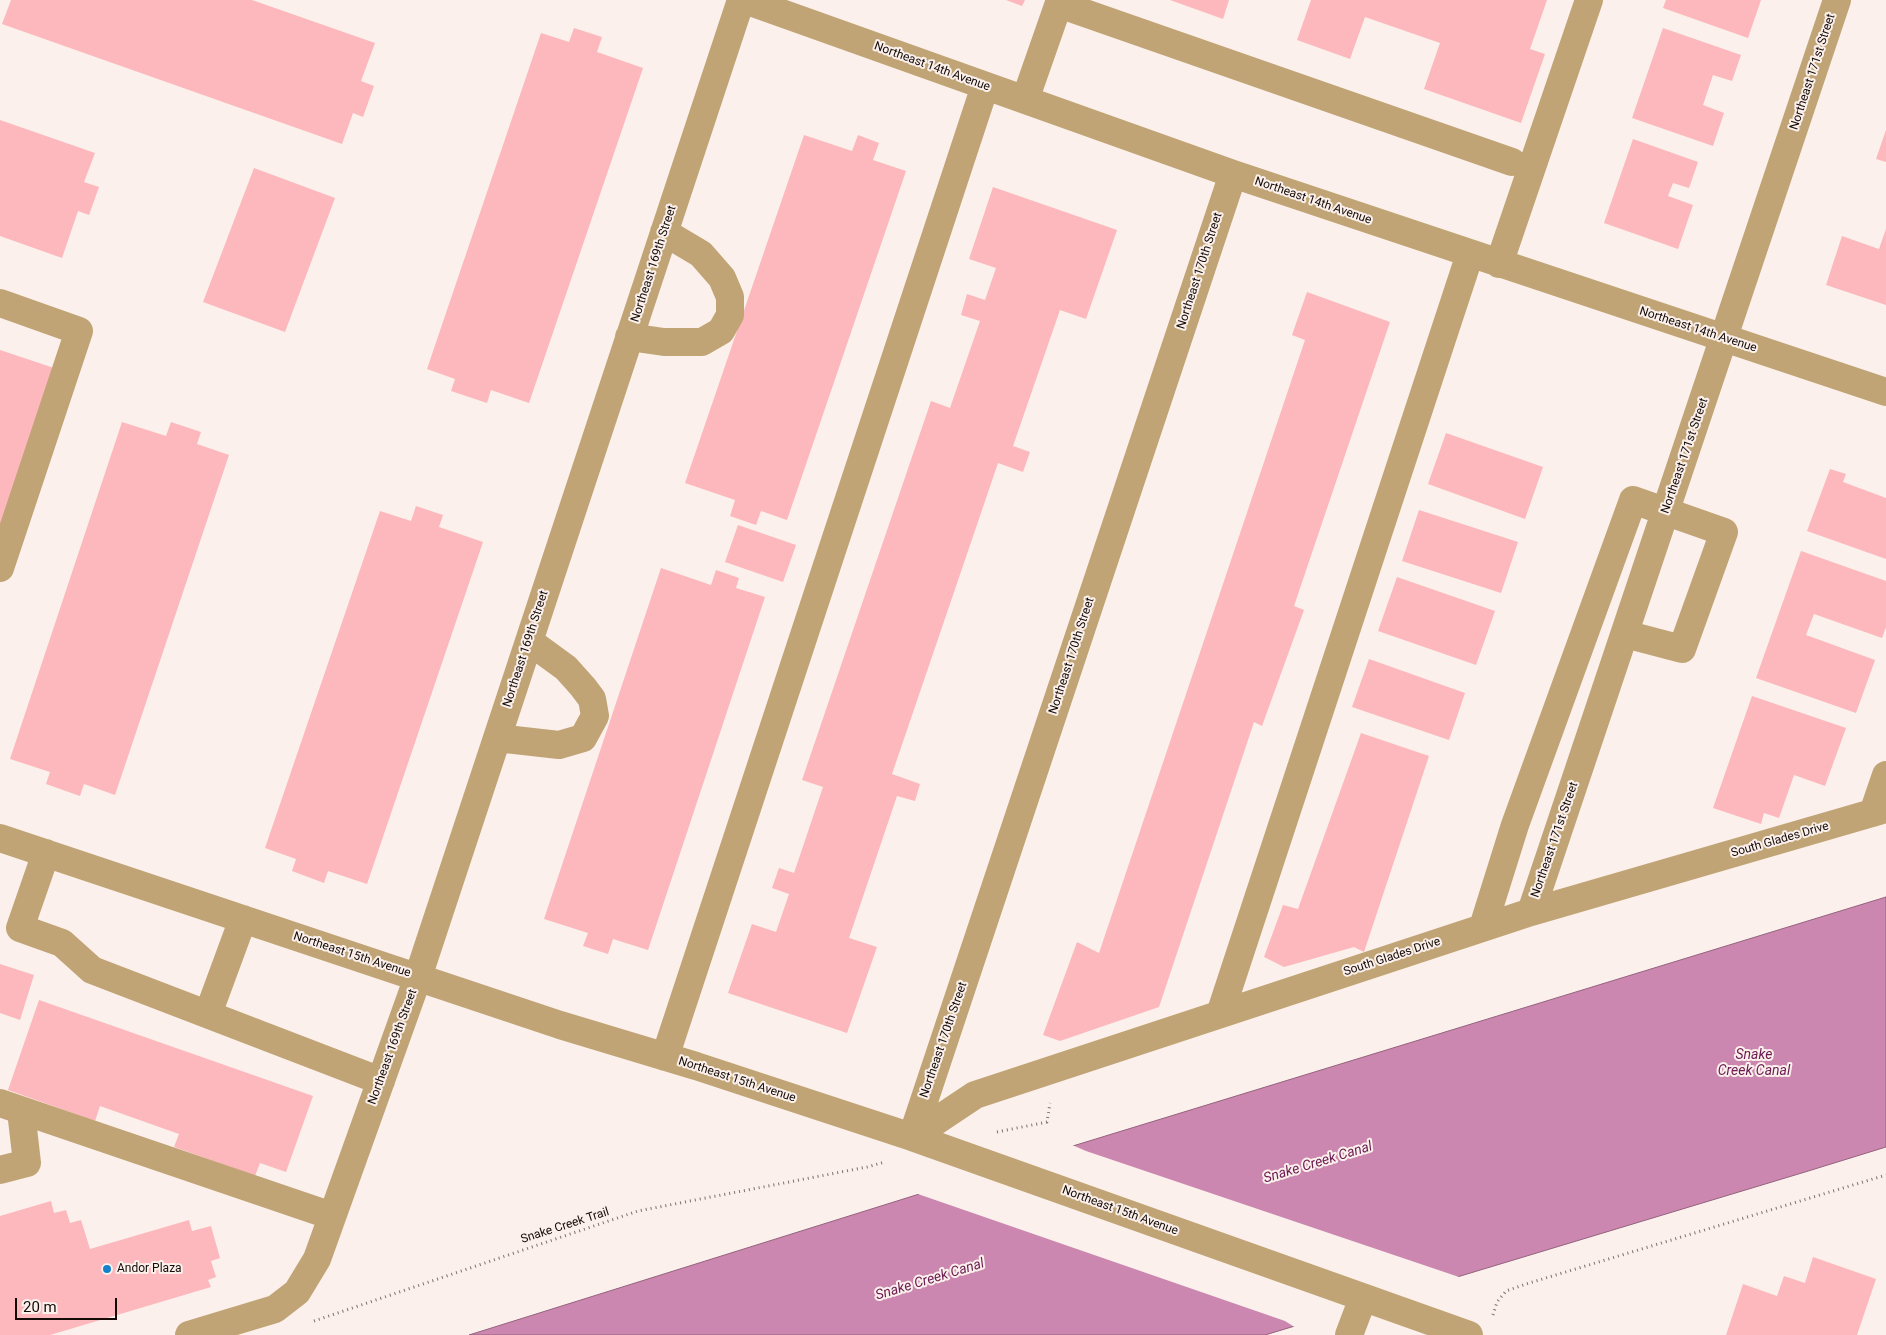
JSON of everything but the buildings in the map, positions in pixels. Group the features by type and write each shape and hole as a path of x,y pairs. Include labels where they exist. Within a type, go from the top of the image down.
{"street":[{"name":"Northeast 169th Street","path":"190,1335 275,1309 298,1292 317,1259 418,976 741,0"},
{"name":"Northeast 14th Avenue","path":"745,0 1233,174 1886,392"},
{"path":"1500,264 1589,0"},
{"name":"Northeast 171st Street","path":"1531,912 1838,0"},
{"path":"1025,100 1057,10 1512,162"},
{"path":"665,1057 984,86"},
{"name":"Northeast 170th Street","path":"912,1136 1233,174"},
{"path":"629,337 664,342 702,342 721,331 730,315 730,297 722,278 701,254 664,232"},
{"path":"1220,1014 1470,254"},
{"path":"0,304 79,330 0,568"},
{"path":"1483,927 1515,825 1633,500 1724,532 1682,649 1625,634"},
{"path":"497,738 559,745 583,738 595,716 592,699 583,687 566,668 529,641"},
{"path":"1879,811 1886,774"},
{"name":"South Glades Drive","path":"912,1136 975,1095 1483,927 1879,811"},
{"path":"1515,825 1556,837"},
{"name":"Northeast 15th Avenue","path":"0,838 418,976 560,1025 912,1136 1392,1308 1455,1333"},
{"path":"46,853 20,928 62,943 92,970 381,1081"},
{"path":"208,1014 243,919"},
{"path":"11,1107 332,1216"},
{"path":"0,1170 27,1163 11,1107"},
{"path":"1350,1332 1363,1298"}],"path":[{"name":"Snake Creek Trail","path":"311,1322 638,1211 867,1167"},
{"path":"1498,1302 1506,1291 1526,1284 1886,1175"}],"water":[{"name":"Snake Creek Canal","path":"1886,897 1886,1147 1265,1335 469,1335 1063,1149"}],"pier":[{"path":"1070,1144 1462,1278 1296,1328 1285,1321 915,1193"}],"place":[{"name":"Andor Plaza","path":"107,1269"}]}
